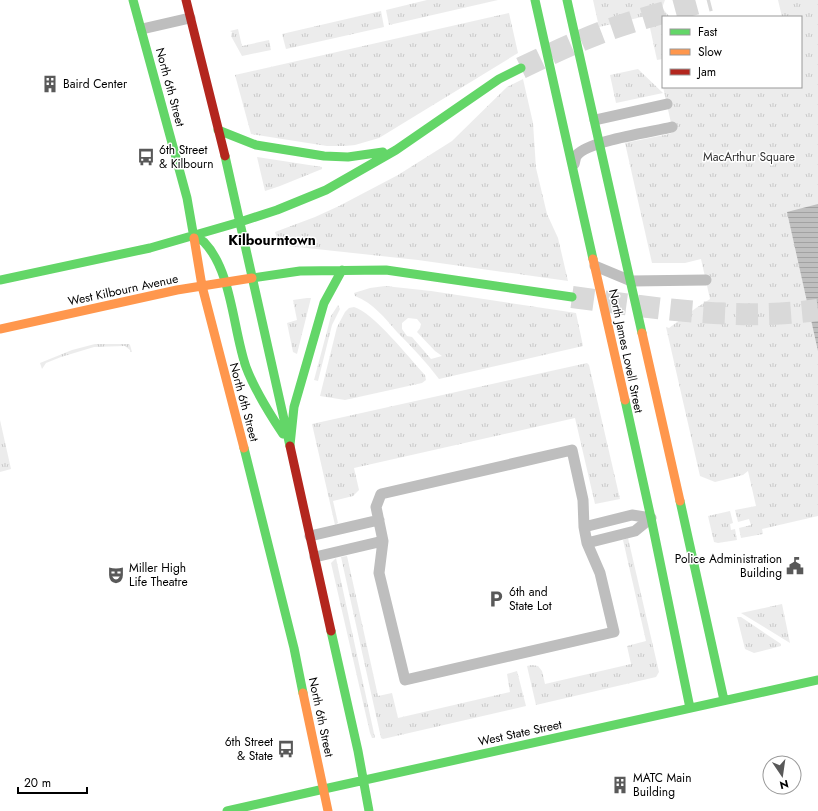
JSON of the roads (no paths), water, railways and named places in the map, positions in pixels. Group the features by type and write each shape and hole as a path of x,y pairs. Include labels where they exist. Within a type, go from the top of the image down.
{"main road":[{"name":"North 6th Street","path":"133,0 187,198 202,286 292,641 328,811"},
{"path":"186,0 240,222 364,780 369,811"},
{"name":"North James Lovell Street","path":"535,0 651,518 690,708"},
{"name":"North James Lovell Street","path":"567,0 724,700"},
{"path":"0,280 150,248 277,210 326,190 396,150 499,79 521,68"},
{"path":"218,130 256,145 324,156 348,157 396,150"},
{"path":"194,236 204,242 220,265 241,353 247,369 263,404 290,445"},
{"path":"290,445 294,407 324,303 342,270"},
{"name":"West Kilbourn Avenue","path":"0,330 202,286 300,271 386,270 572,297"},
{"name":"West State Street","path":"227,811 818,680"}],"lane":[{"path":"142,29 190,18"},
{"path":"595,120 667,104"},
{"path":"573,169 576,156 586,148 600,143 672,127"},
{"path":"595,266 631,282 706,280"},
{"path":"572,450 583,500 584,527 587,543 600,573 614,632 405,680 380,573 384,542 378,520 376,507 381,494 572,450"},
{"path":"584,527 632,515 651,518"},
{"path":"587,543 635,531 651,518"},
{"path":"310,536 378,520"},
{"path":"315,557 384,542"}],"tunnel":[{"path":"521,68 605,31 657,14 710,0"},
{"path":"572,297 664,309 725,314 787,313 818,310"}],"place":[{"name":"Baird Center","path":"50,84"},
{"name":"6th Street & Kilbourn","path":"146,157"},
{"name":"Police Administration Building","path":"795,566"},
{"name":"Miller High Life Theatre","path":"116,575"},
{"name":"6th and State Lot","path":"496,599"},
{"name":"6th Street & State","path":"286,749"},
{"name":"MATC Main Building","path":"620,785"}],"district":[{"name":"Kilbourntown","path":"272,240"}],"park label":[{"name":"MacArthur Square","path":"749,157"}]}
